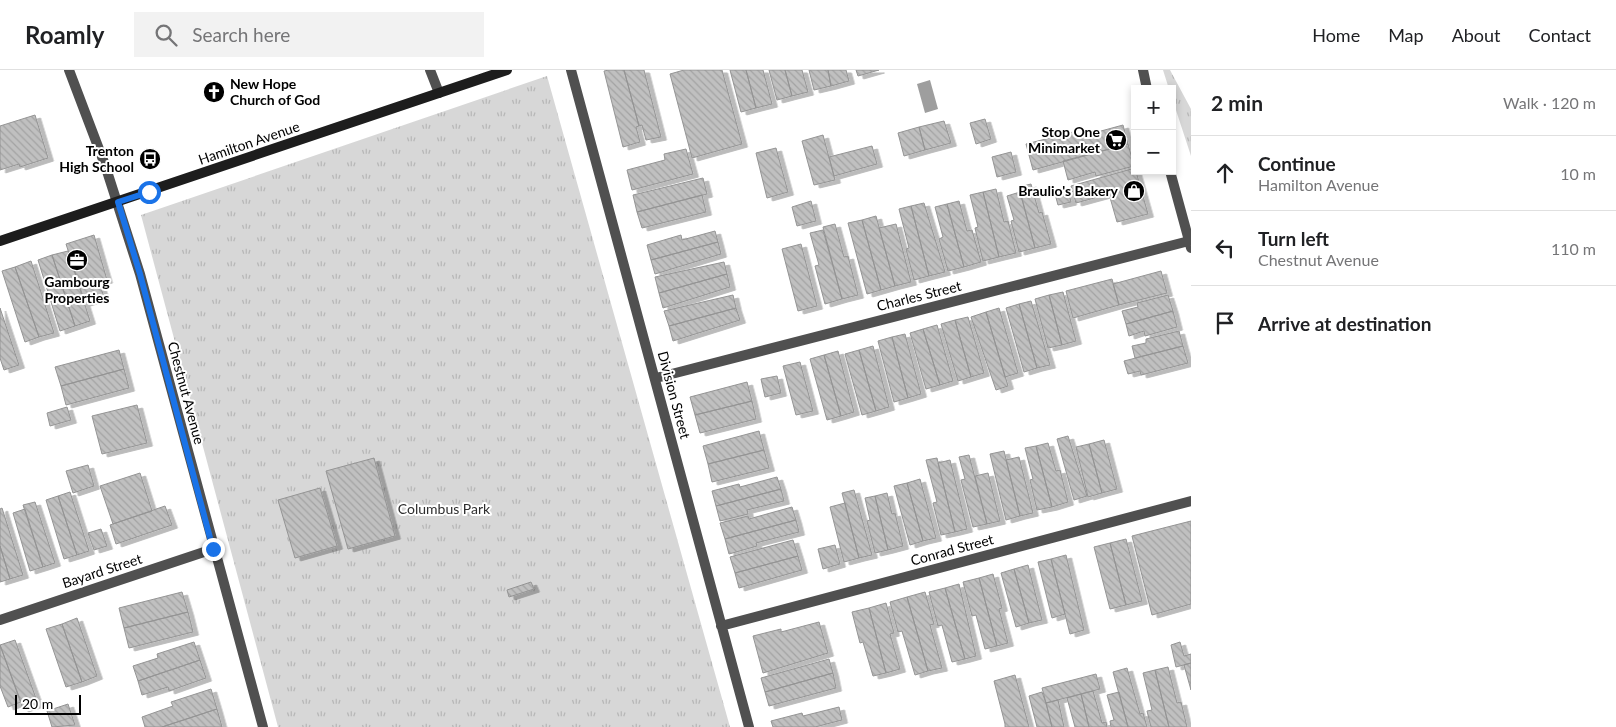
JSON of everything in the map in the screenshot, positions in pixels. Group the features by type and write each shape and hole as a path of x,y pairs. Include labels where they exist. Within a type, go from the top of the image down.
{"main road":[{"name":"Hamilton Avenue","path":"0,241 507,70"}],"street":[{"name":"Chestnut Avenue","path":"69,70 118,202 140,274 213,549 263,727"},
{"path":"430,70 439,93"},
{"name":"Division Street","path":"571,70 749,727"},
{"path":"1143,70 1146,85"},
{"path":"1171,175 1190,245"},
{"name":"Charles Street","path":"656,378 1190,245"},
{"name":"Conrad Street","path":"721,626 1191,501"},
{"name":"Bayard Street","path":"0,620 213,549"}],"green space":[{"path":"1163,70 1170,70 1191,109 1191,156 1176,110 1176,85 1168,85"},
{"name":"Columbus Park","path":"547,76 730,727 278,727 141,215"}],"shaded area":[{"path":"930,80 938,109 925,113 917,84"}],"building":[{"path":"624,70 639,126 636,127 640,142 623,147 604,71"},
{"path":"624,70 644,70 661,137 646,140 642,125 639,126"},
{"path":"684,70 722,70 742,144 692,158 670,74"},
{"path":"730,70 746,70 756,108 741,112"},
{"path":"746,70 763,70 772,104 756,108"},
{"path":"769,70 785,70 792,96 777,100"},
{"path":"785,70 802,70 808,92 792,96"},
{"path":"809,70 828,70 831,86 814,90"},
{"path":"828,70 846,70 849,81 831,86"},
{"path":"856,70 879,70 858,76"},
{"path":"35,115 48,158 20,167 19,164 0,170 0,126"},
{"path":"985,119 991,139 976,144 970,123"},
{"path":"944,121 951,143 925,150 919,127"},
{"path":"1123,125 1128,144 1033,170 1026,144 1077,131 1079,137"},
{"path":"919,127 925,150 904,156 898,133"},
{"path":"823,135 835,180 814,185 802,141"},
{"path":"1128,144 1131,155 1131,167 1096,176 1095,172 1068,180 1063,161"},
{"path":"872,146 877,164 834,176 829,157"},
{"path":"776,148 788,192 767,198 756,153"},
{"path":"686,149 693,174 632,190 627,170 665,160 664,154"},
{"path":"1011,152 1016,172 997,177 992,157"},
{"path":"1131,169 1131,175 1137,175 1148,214 1117,222 1109,194 1076,203 1071,186"},
{"path":"703,178 707,194 637,212 633,195"},
{"path":"1031,184 1039,213 1042,212 1051,244 1035,248 1019,187"},
{"path":"996,189 1004,222 1008,221 1016,253 999,257 983,192"},
{"path":"1068,190 1071,202 1058,205 1055,194"},
{"path":"983,192 999,257 983,261 975,228 978,227 970,195"},
{"path":"1020,192 1035,248 1019,252 1011,221 1014,220 1007,196"},
{"path":"702,195 706,212 642,228 637,212"},
{"path":"811,201 816,221 797,226 792,207"},
{"path":"959,201 967,231 972,230 981,262 964,267 947,204"},
{"path":"924,203 945,272 929,276 911,206"},
{"path":"947,204 964,267 948,271 939,239 943,237 935,207"},
{"path":"911,206 929,276 914,280 906,249 909,248 899,209"},
{"path":"876,216 895,286 881,290 862,220"},
{"path":"862,220 881,290 867,294 848,223"},
{"path":"835,224 844,257 848,256 858,295 842,299 823,227"},
{"path":"896,224 911,282 895,286 879,228"},
{"path":"823,230 842,299 825,304 815,266 819,265 810,233"},
{"path":"715,231 718,242 651,260 647,245 681,235 682,240"},
{"path":"94,235 107,280 99,282 104,297 85,303 66,244"},
{"path":"718,242 721,254 655,274 651,260"},
{"path":"801,244 817,306 798,311 782,249"},
{"path":"68,251 90,321 75,326 52,255"},
{"path":"52,255 75,326 60,331 38,260"},
{"path":"31,261 54,333 39,337 15,267"},
{"path":"724,262 727,274 659,293 655,277"},
{"path":"15,267 39,337 25,342 2,271"},
{"path":"1161,271 1167,293 1119,305 1113,284"},
{"path":"727,274 730,287 663,308 659,293"},
{"path":"1112,279 1119,305 1073,318 1066,291"},
{"path":"1063,292 1076,341 1062,345 1049,295"},
{"path":"733,295 736,308 669,326 664,311"},
{"path":"1049,295 1062,345 1048,348 1035,299"},
{"path":"1168,295 1173,311 1126,324 1122,311 1138,307 1137,303"},
{"path":"1031,301 1050,365 1037,368 1019,304"},
{"path":"1019,304 1037,368 1024,372 1006,308"},
{"path":"0,308 19,365 4,370 0,358"},
{"path":"736,308 740,320 673,341 669,326"},
{"path":"999,308 1018,373 1005,377 986,312"},
{"path":"1173,311 1177,327 1145,336 1144,331 1129,336 1126,324"},
{"path":"986,312 1008,386 996,390 971,317"},
{"path":"968,317 984,373 971,377 955,320"},
{"path":"955,320 971,377 958,381 941,324"},
{"path":"937,325 953,381 940,385 923,329"},
{"path":"923,329 940,385 926,389 910,333"},
{"path":"1179,331 1183,346 1135,358 1132,346 1146,343 1146,339"},
{"path":"905,334 921,394 908,398 892,337"},
{"path":"892,337 908,398 894,402 878,341"},
{"path":"873,346 889,407 876,411 859,350"},
{"path":"1183,346 1188,363 1141,375 1140,371 1128,374 1124,361"},
{"path":"119,350 124,369 61,386 55,367"},
{"path":"859,350 876,411 862,415 845,354"},
{"path":"838,351 854,412 841,416 824,355"},
{"path":"824,355 841,416 827,420 810,359"},
{"path":"800,362 813,411 796,415 783,366"},
{"path":"124,369 129,388 66,405 61,386"},
{"path":"777,376 781,393 765,397 761,379"},
{"path":"747,382 752,401 695,415 690,397"},
{"path":"752,401 756,419 700,433 695,415"},
{"path":"137,405 147,443 102,454 92,416"},
{"path":"67,407 71,420 50,426 47,413"},
{"path":"759,431 764,450 708,464 703,446"},
{"path":"1068,436 1087,496 1074,500 1057,439"},
{"path":"1104,440 1117,489 1102,493 1089,444"},
{"path":"1048,443 1056,471 1060,470 1068,502 1052,507 1036,446"},
{"path":"1089,444 1102,493 1088,497 1076,447"},
{"path":"1036,446 1052,507 1037,510 1030,480 1033,479 1025,448"},
{"path":"764,450 769,468 712,482 708,464"},
{"path":"1004,451 1020,516 1006,520 990,454"},
{"path":"969,455 987,524 973,527 961,480 965,479 959,457"},
{"path":"1019,457 1033,513 1020,516 1006,460"},
{"path":"374,458 395,536 348,549 326,471"},
{"path":"937,458 955,532 941,535 933,503 937,502 926,460"},
{"path":"950,460 967,529 955,532 938,463"},
{"path":"88,465 94,486 73,493 66,471"},
{"path":"140,473 152,511 113,524 100,486"},
{"path":"988,473 1000,521 987,524 975,476"},
{"path":"777,477 781,489 716,506 712,491 739,484 740,487"},
{"path":"920,479 936,538 923,541 907,483"},
{"path":"907,483 923,541 910,545 894,486"},
{"path":"320,488 337,546 295,558 278,500"},
{"path":"781,489 784,501 747,510 748,514 720,521 716,506"},
{"path":"854,490 872,555 859,558 842,493"},
{"path":"70,492 89,551 77,555 58,496"},
{"path":"887,493 892,514 895,513 903,546 888,550 875,496"},
{"path":"58,496 77,555 64,559 46,500"},
{"path":"875,496 888,550 875,553 867,521 870,520 865,498"},
{"path":"35,502 55,563 43,567 23,505"},
{"path":"845,503 859,558 844,562 830,507"},
{"path":"165,506 172,525 116,544 110,525"},
{"path":"792,507 796,520 725,539 720,523 748,516 749,519"},
{"path":"2,508 23,575 10,579 0,546 0,509"},
{"path":"25,509 43,567 30,571 13,513"},
{"path":"796,520 799,532 756,543 757,546 729,554 725,539"},
{"path":"1191,521 1191,604 1152,615 1132,536"},
{"path":"101,529 107,546 94,550 88,533"},
{"path":"1126,539 1142,601 1126,605 1110,543"},
{"path":"793,540 798,556 735,573 730,557"},
{"path":"1110,543 1126,605 1110,609 1094,547"},
{"path":"835,545 840,564 823,569 818,549"},
{"path":"0,546 10,579 0,582"},
{"path":"1066,555 1084,630 1070,634 1051,559"},
{"path":"798,556 802,570 739,588 735,573"},
{"path":"1051,559 1065,614 1052,618 1038,562"},
{"path":"1028,565 1042,620 1029,623 1014,569"},
{"path":"1014,569 1029,623 1016,627 1001,573"},
{"path":"993,574 1002,608 999,609 1008,643 997,646 979,578"},
{"path":"979,578 997,646 985,649 976,615 972,616 963,582"},
{"path":"531,582 534,589 509,597 507,590"},
{"path":"959,584 976,656 965,659 945,588"},
{"path":"945,588 965,659 952,662 942,625 938,626 929,592"},
{"path":"182,592 188,612 124,628 119,608"},
{"path":"925,592 934,624 930,625 942,668 928,671 907,597"},
{"path":"907,597 928,671 915,675 902,631 898,632 890,602"},
{"path":"886,603 894,633 890,634 900,669 886,673 869,608"},
{"path":"869,608 886,673 873,676 863,642 860,643 852,612"},
{"path":"188,612 193,632 129,648 124,628"},
{"path":"77,618 97,676 82,682 62,624"},
{"path":"819,622 828,653 763,673 753,636 781,629 781,632"},
{"path":"62,624 82,682 66,687 46,629"},
{"path":"15,640 38,704 23,709 0,645"},
{"path":"194,642 200,660 138,681 133,666 158,658 157,654"},
{"path":"1180,642 1184,656 1191,654 1191,663 1176,667 1171,645"},
{"path":"0,645 21,702 8,707 0,686"},
{"path":"829,659 833,673 765,692 761,678"},
{"path":"200,660 206,678 169,691 168,687 142,695 138,681"},
{"path":"1191,663 1191,690 1184,665"},
{"path":"1168,667 1177,703 1181,702 1187,727 1169,727 1155,670"},
{"path":"1127,668 1140,714 1143,713 1147,727 1128,727 1113,672"},
{"path":"1155,670 1169,727 1151,727 1147,711 1152,710 1143,673"},
{"path":"833,673 836,688 769,706 765,692"},
{"path":"1096,674 1100,689 1046,703 1042,688"},
{"path":"1015,675 1029,727 1005,727 994,681"},
{"path":"211,689 217,709 162,727 145,727 142,717 173,706 171,702"},
{"path":"1093,691 1102,723 1106,722 1107,727 1089,727 1081,694"},
{"path":"1042,692 1052,727 1037,727 1029,696"},
{"path":"1119,692 1128,727 1111,727 1110,721 1114,720 1107,695"},
{"path":"1081,694 1089,727 1075,727 1067,698"},
{"path":"1058,700 1064,727 1052,727 1046,703"},
{"path":"68,704 75,725 52,727 47,711"},
{"path":"839,707 842,720 815,727 773,727 771,721 802,713 803,716"},
{"path":"217,709 222,727 162,727"}],"place":[{"name":"New Hope Church of God","path":"214,92"},
{"name":"Stop One Minimarket","path":"1116,140"},
{"name":"Trenton High School","path":"150,159"},
{"name":"Braulio's Bakery","path":"1134,191"},
{"name":"Gambourg Properties","path":"77,260"}],"route":[{"path":"149,192 118,202 140,274 213,549"}]}
